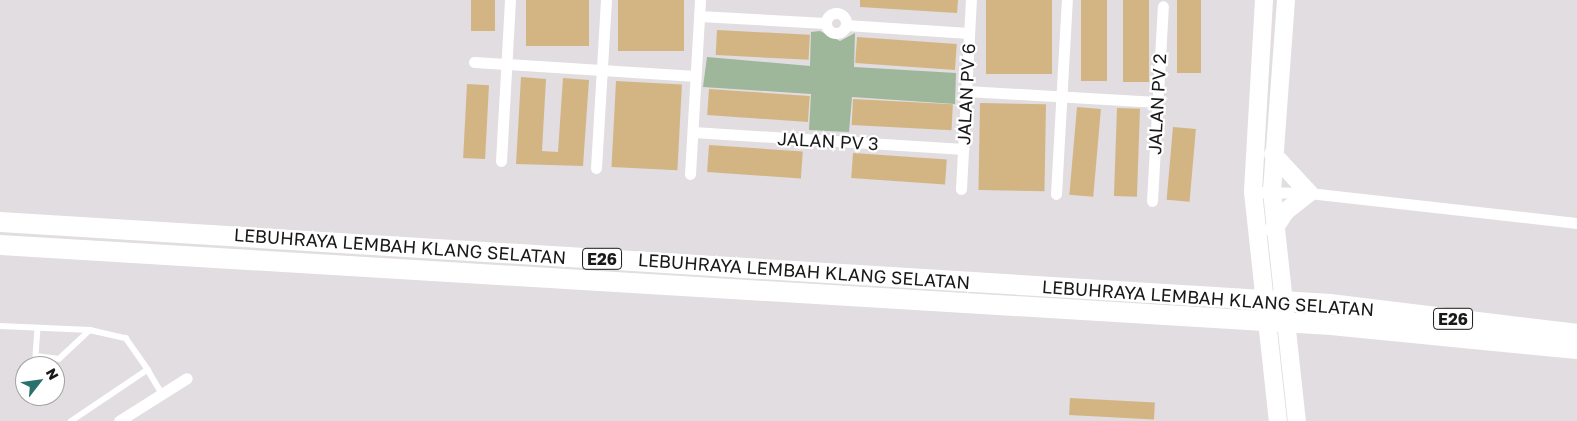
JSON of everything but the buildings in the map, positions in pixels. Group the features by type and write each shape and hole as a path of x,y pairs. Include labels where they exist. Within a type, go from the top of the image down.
{"highway":[{"name":"LEBUHRAYA LEMBAH KLANG SELATAN","path":"0,222 1330,304 1577,334"},
{"name":"LEBUHRAYA LEMBAH KLANG SELATAN","path":"0,245 1203,319 1331,325 1577,349"}],"main road":[{"path":"1286,0 1273,154 1272,192 1274,228 1297,421"},
{"path":"1260,5 1253,192 1278,421"},
{"path":"1273,154 1309,193 1286,211 1274,228"}],"street":[{"path":"501,161 510,0"},
{"path":"596,168 606,0"},
{"path":"690,174 700,0"},
{"path":"838,0 837,13 846,25"},
{"name":"JALAN PV 6","path":"961,189 971,0"},
{"path":"1056,194 1067,0"},
{"name":"JALAN PV 2","path":"1152,201 1163,6"},
{"path":"825,24 829,15 837,13"},
{"path":"699,16 825,24 833,34 846,25 969,33"},
{"path":"474,62 696,76"},
{"path":"966,90 1157,102"},
{"name":"JALAN PV 3","path":"693,132 963,149"},
{"path":"1253,192 1309,193 1577,223"},
{"path":"119,421 162,392 187,378"}],"lane":[{"path":"0,326 90,330 126,338 162,392"},
{"path":"38,328 36,356 49,359 63,357 90,330"},
{"path":"72,421 148,370"}],"green space":[{"path":"820,31 840,41 855,33 854,67 956,73 955,104 852,97 849,132 809,130 811,94 703,87 707,57 810,66 811,32"}]}
